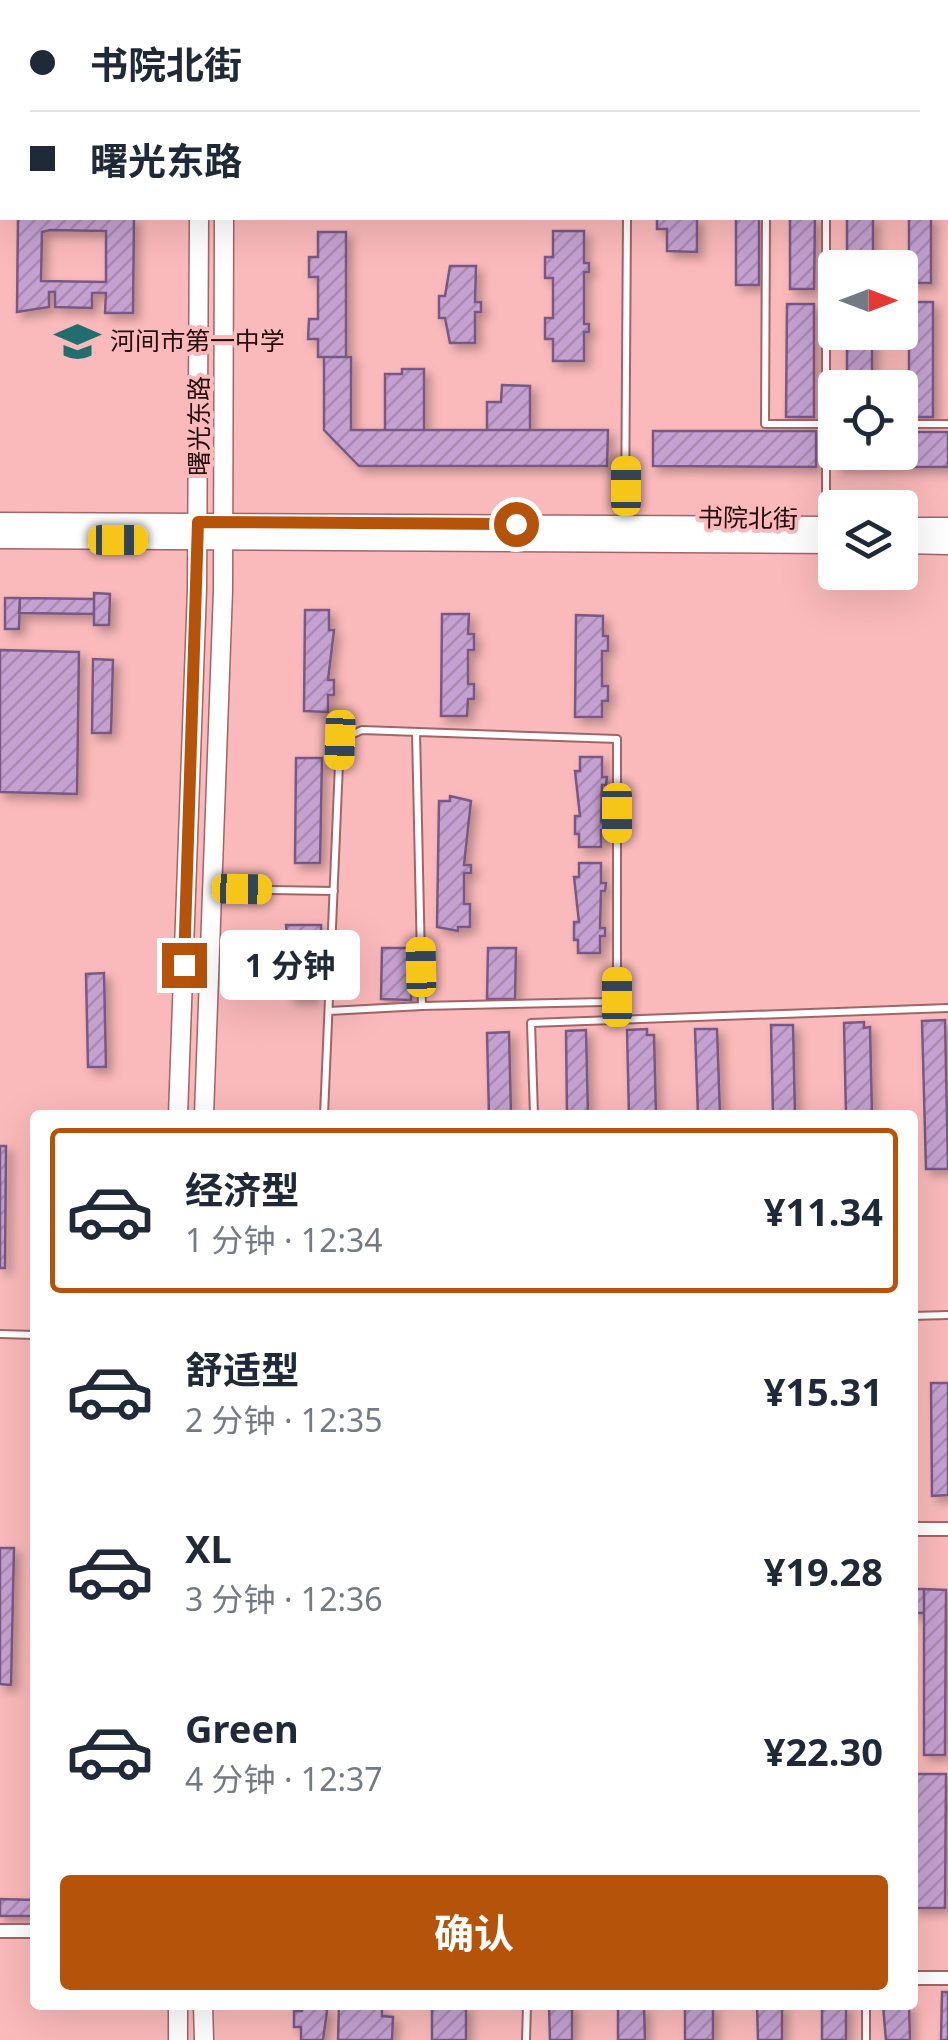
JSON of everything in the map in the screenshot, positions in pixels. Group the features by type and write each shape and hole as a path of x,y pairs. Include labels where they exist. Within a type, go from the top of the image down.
{"main road":[{"name":"曙光东路","path":"178,1110 198,531 199,220"},
{"name":"曙光东路","path":"204,1110 223,531 224,220"},
{"name":"书院北街","path":"0,522 198,531"},
{"name":"书院北街","path":"0,539 198,531 626,524 818,526"},
{"path":"918,527 948,527"},
{"name":"书院北街","path":"223,531 818,544"},
{"path":"918,544 948,545"},
{"path":"178,2010 178,2040"},
{"path":"203,2010 204,2040"}],"street":[{"path":"918,1529 948,1528"},
{"path":"0,1931 30,1932"},
{"path":"918,1978 948,1978"}],"lane":[{"path":"626,524 627,220"},
{"path":"766,220 765,424 818,424"},
{"path":"826,220 829,370"},
{"path":"918,424 948,424"},
{"path":"324,1110 328,1011 334,891 340,740 362,730 616,739 617,997 604,1002 328,1011"},
{"path":"416,732 422,1006"},
{"path":"212,888 334,891"},
{"path":"534,1110 532,1024 948,1008"},
{"path":"918,1316 948,1315"},
{"path":"0,1334 30,1334"},
{"path":"526,2010 526,2040"},
{"path":"866,2010 866,2040"}],"building":[{"path":"18,220 134,220 133,313 105,313 106,293 92,293 92,308 55,307 55,292 49,292 49,307 17,312","holes":["106,231 106,282 41,281 42,232"]},
{"path":"657,220 697,220 697,252 667,251 667,229 657,229"},
{"path":"736,220 759,220 759,285 736,285"},
{"path":"790,220 815,220 814,289 790,289"},
{"path":"847,220 873,220 873,250 847,250"},
{"path":"909,220 931,220 931,283 918,283 918,250 909,250"},
{"path":"553,231 584,231 584,263 589,263 589,272 584,272 584,324 589,324 589,332 584,332 584,361 553,361 553,339 545,339 545,318 553,318 553,278 545,278 545,257 553,257"},
{"path":"318,232 346,232 346,357 318,357 318,339 308,339 309,319 318,319 318,277 309,277 309,257 318,257"},
{"path":"450,266 476,266 475,302 481,302 481,312 475,312 475,343 450,343 445,318 439,318 439,296 445,296"},
{"path":"918,302 933,302 933,417 918,417 918,370 909,370 909,350 918,350"},
{"path":"787,304 814,304 814,417 786,417"},
{"path":"847,350 872,350 872,370 847,370"},
{"path":"324,357 351,357 351,430 608,430 607,466 359,466 324,430"},
{"path":"402,369 424,369 424,430 385,430 385,374 402,374"},
{"path":"502,385 530,386 530,430 487,430 487,402 501,402"},
{"path":"653,431 816,431 816,467 653,466"},
{"path":"918,432 948,432 948,467 918,467"},
{"path":"94,593 110,594 109,625 94,625"},
{"path":"5,598 20,598 19,629 5,629"},
{"path":"20,598 94,599 94,614 19,613"},
{"path":"305,610 329,610 329,630 334,630 328,680 334,680 334,695 328,695 328,712 304,711"},
{"path":"442,614 469,614 468,634 474,634 474,650 468,650 468,684 474,684 474,699 468,699 467,716 441,716"},
{"path":"576,615 603,616 608,651 602,651 602,686 608,686 608,701 602,701 602,717 575,717"},
{"path":"0,650 79,652 77,794 0,792"},
{"path":"93,659 113,660 111,733 92,733"},
{"path":"580,757 602,757 602,777 607,777 606,785 602,785 601,822 606,822 606,830 601,830 601,847 579,847 579,834 575,834 575,816 580,816 575,771 580,771"},
{"path":"296,758 322,758 320,863 295,863"},
{"path":"450,796 471,801 464,865 471,865 471,873 464,873 464,904 470,904 470,927 458,927 458,931 437,927 439,801 450,801"},
{"path":"579,863 601,863 601,883 606,883 605,891 601,891 600,928 605,928 605,936 600,936 600,953 578,953 578,940 574,940 574,922 579,922 574,877 579,877"},
{"path":"286,925 321,925 321,935 315,935 314,998 290,998 290,989 285,989 285,973 290,974"},
{"path":"382,948 411,948 411,1000 381,999"},
{"path":"488,948 516,948 515,999 487,999"},
{"path":"104,973 106,1067 88,1067 86,974"},
{"path":"945,1020 948,1169 926,1169 922,1021"},
{"path":"864,1022 864,1028 870,1027 872,1110 846,1110 844,1023"},
{"path":"771,1025 793,1025 795,1110 773,1110"},
{"path":"647,1029 647,1035 654,1035 656,1110 629,1110 627,1030"},
{"path":"695,1029 717,1029 720,1110 698,1110"},
{"path":"586,1030 588,1110 567,1110 566,1031"},
{"path":"509,1032 511,1110 489,1110 487,1033"},
{"path":"0,1146 6,1146 5,1268 0,1268"},
{"path":"931,1383 948,1383 948,1495 932,1496"},
{"path":"0,1548 14,1548 11,1685 0,1684"},
{"path":"918,1589 924,1589 924,1613 918,1613"},
{"path":"924,1589 946,1590 945,1755 924,1755"},
{"path":"918,1774 946,1774 945,1908 918,1908"},
{"path":"0,1899 30,1900 30,1916 0,1916"},
{"path":"942,1992 948,1992 948,2040 941,2040"},
{"path":"339,2010 382,2010 382,2016 393,2017 392,2040 338,2040"},
{"path":"432,2010 466,2010 466,2040 432,2040"},
{"path":"549,2010 572,2010 572,2040 550,2040"},
{"path":"618,2010 644,2010 645,2040 618,2040"},
{"path":"685,2010 713,2010 713,2040 685,2040"},
{"path":"757,2010 782,2010 782,2040 758,2040"},
{"path":"822,2010 846,2010 846,2040 822,2040"},
{"path":"883,2010 909,2010 910,2040 886,2040"},
{"path":"294,2011 327,2011 323,2040 301,2040 301,2027 294,2027"}],"place":[{"name":"河间市第一中学","path":"77,341"}],"route":[{"path":"184,965 198,522 516,524"}]}
